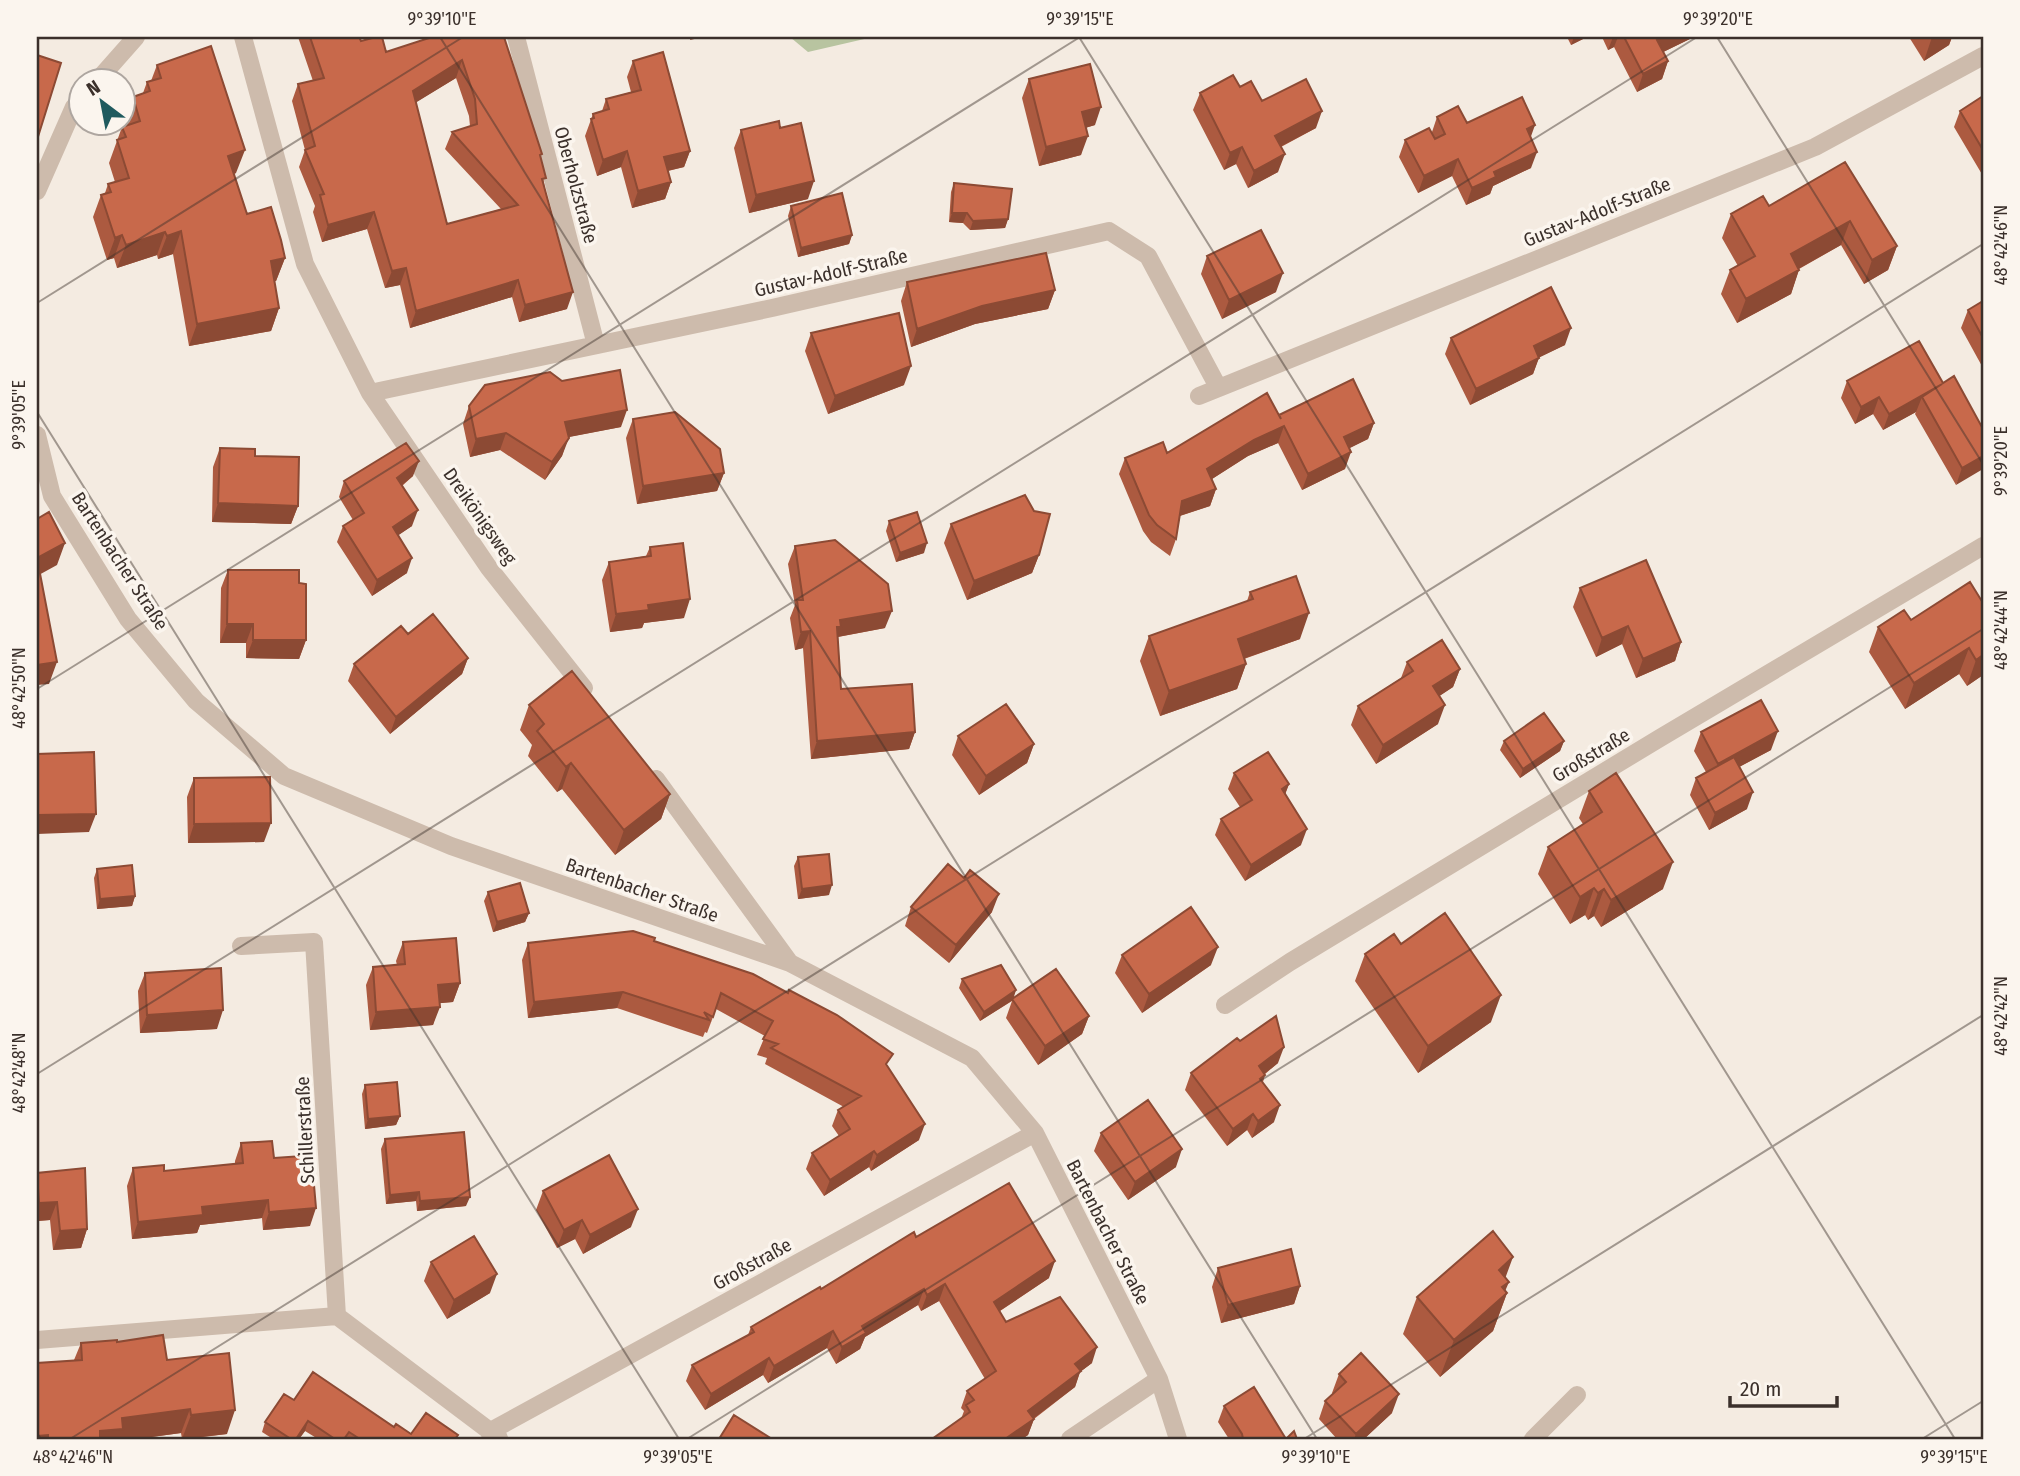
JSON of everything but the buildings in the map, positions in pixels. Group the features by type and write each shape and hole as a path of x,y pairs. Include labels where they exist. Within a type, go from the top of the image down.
{"street":[{"path":"110,66 136,37"},
{"name":"Dreikönigsweg","path":"243,37 305,264 370,393 489,568 597,704"},
{"name":"Oberholzstraße","path":"516,37 596,345"},
{"name":"Gustav-Adolf-Straße","path":"1199,396 1815,146 1983,56"},
{"path":"37,191 66,125"},
{"name":"Gustav-Adolf-Straße","path":"370,393 772,308 1109,231 1148,256 1218,387"},
{"name":"Bartenbacher Straße","path":"37,435 52,496 128,619 196,701 284,776 451,846 790,963 972,1058 1035,1133 1159,1379 1178,1439"},
{"name":"Großstraße","path":"1225,1005 1290,962 1638,751 1983,546"},
{"path":"649,770 790,963"},
{"name":"Schillerstraße","path":"241,946 314,942 337,1316"},
{"name":"Großstraße","path":"495,1435 1035,1133"},
{"path":"37,1340 337,1316 495,1435"},
{"path":"1070,1439 1159,1379"},
{"path":"1533,1439 1577,1395"}],"green space":[{"path":"790,37 873,37 808,52"}]}
